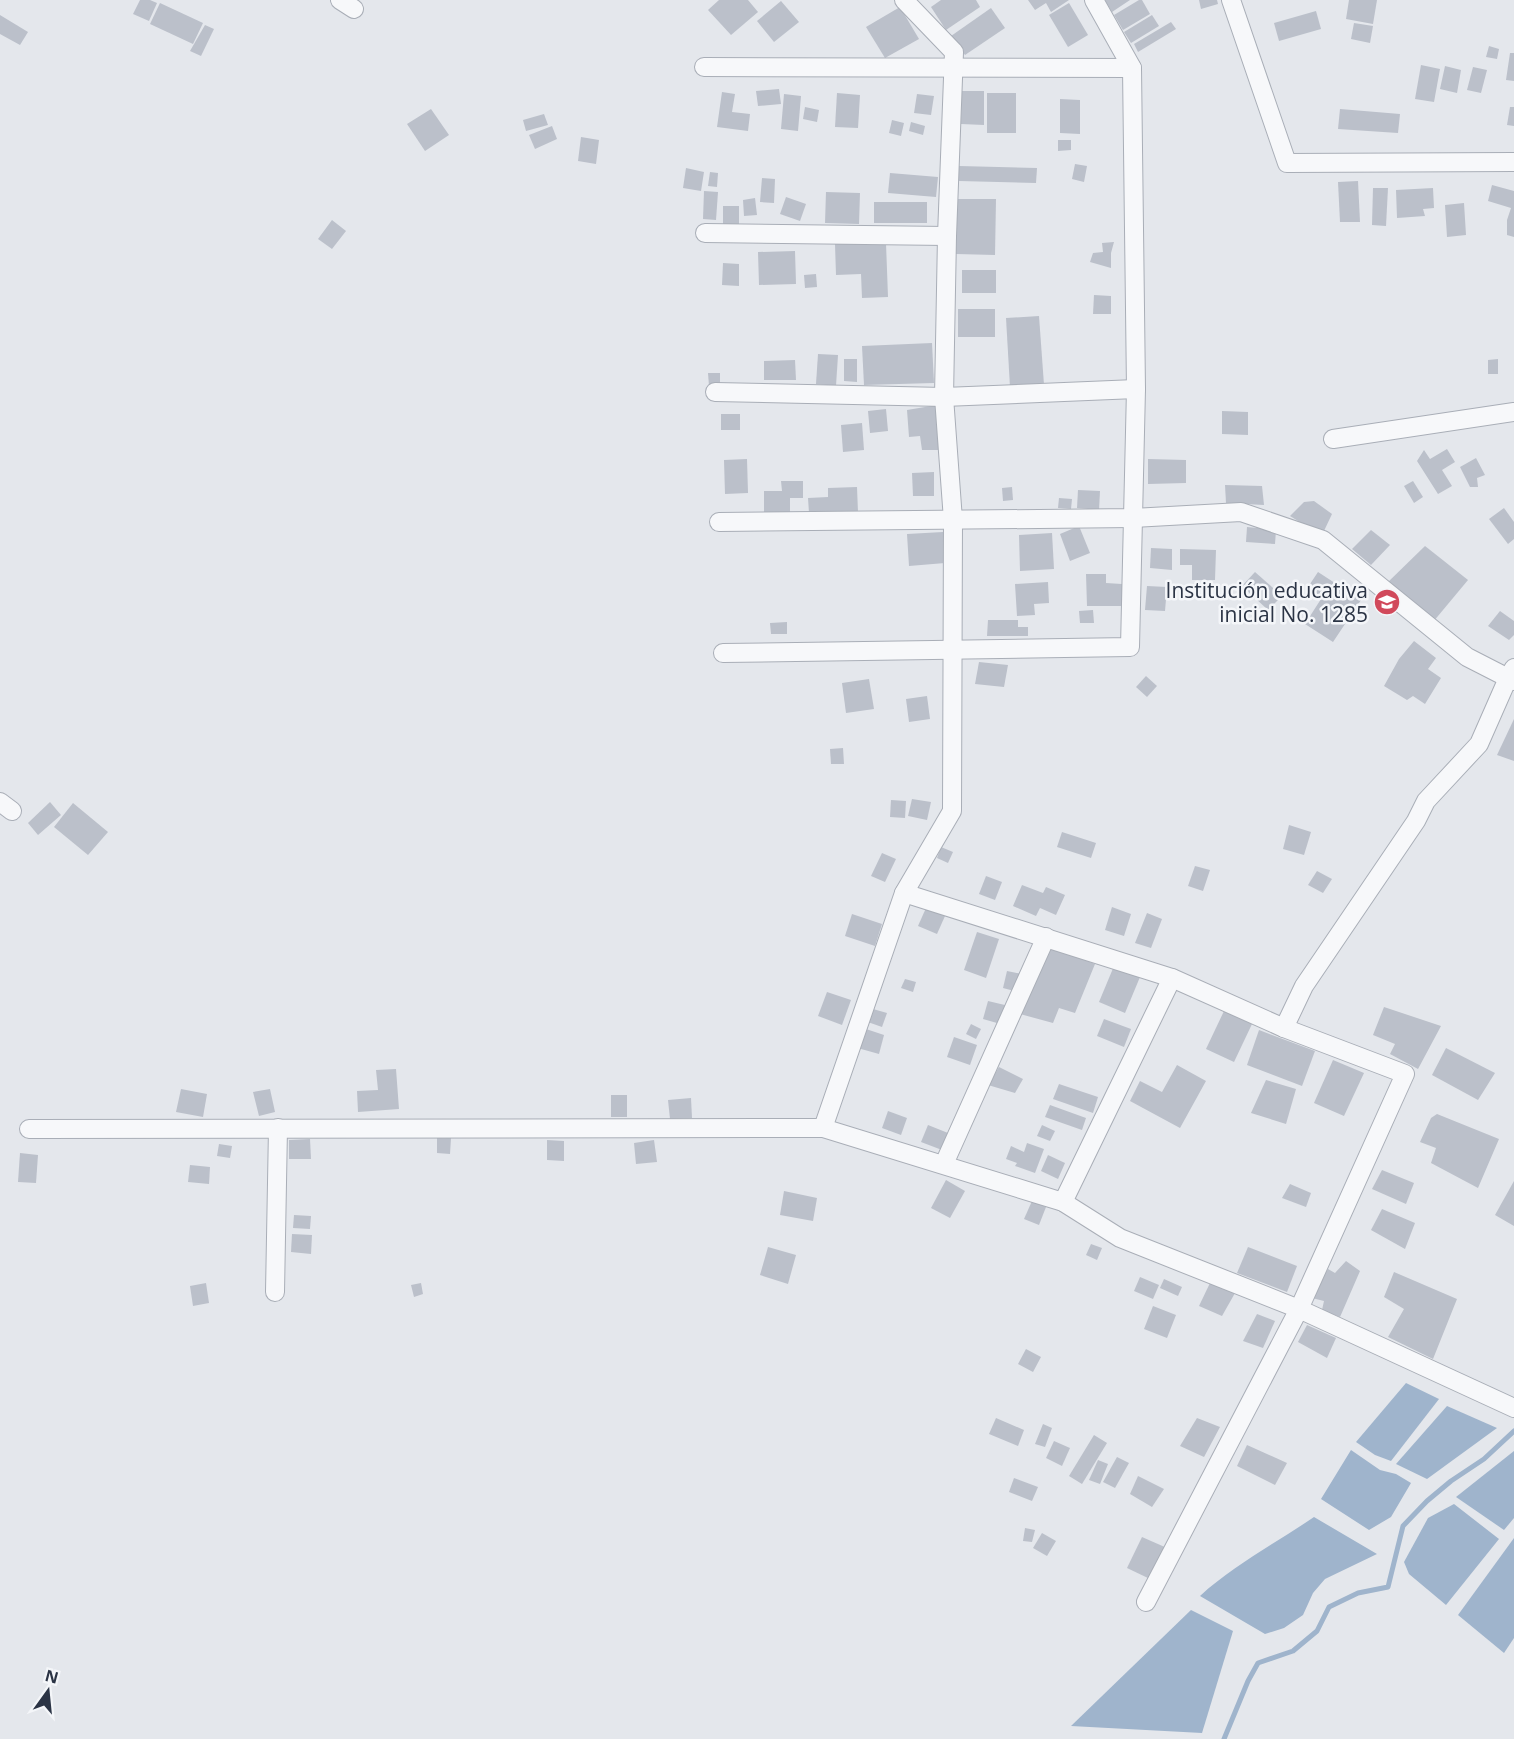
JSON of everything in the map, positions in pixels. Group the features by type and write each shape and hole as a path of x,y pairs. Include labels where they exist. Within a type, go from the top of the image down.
{"street":[{"path":"823,1128 904,893 952,811 953,520 944,397 954,52 904,0"},
{"path":"723,653 1130,647 1136,389 1132,68 1094,0"},
{"path":"1231,0 1287,163 1514,162"},
{"path":"704,67 1132,68"},
{"path":"705,233 947,236"},
{"path":"715,392 944,397 1136,389"},
{"path":"1333,439 1514,412"},
{"path":"719,522 1133,518 1241,512 1323,540 1467,657 1512,676 1479,744 1426,801 1416,821 1304,986 1284,1028"},
{"path":"904,893 1173,978 1284,1028 1405,1074 1299,1309 1146,1602"},
{"path":"944,1164 1046,937"},
{"path":"1063,1202 1173,978"},
{"path":"274,1292 278,1128"},
{"path":"29,1129 823,1128 1063,1202 1120,1238 1299,1309 1514,1408"}],"water":[{"path":"1406,1383 1439,1399 1391,1461 1375,1455 1356,1442"},
{"path":"1447,1406 1497,1428 1427,1479 1396,1464"},
{"path":"1351,1450 1380,1470 1396,1474 1411,1483 1391,1517 1369,1530 1321,1499"},
{"path":"1514,1451 1514,1518 1504,1530 1456,1497"},
{"path":"1454,1504 1499,1539 1446,1605 1409,1574 1404,1562 1428,1518"},
{"path":"1314,1517 1377,1554 1325,1579 1313,1593 1303,1615 1284,1628 1265,1634 1200,1596 1241,1564"},
{"path":"1514,1538 1514,1638 1504,1653 1458,1615"},
{"path":"1191,1610 1233,1631 1202,1733 1071,1726"}],"building":[{"path":"140,0 157,3 149,21 133,14"},
{"path":"719,0 748,0 758,12 731,35 708,10"},
{"path":"941,0 976,0 980,7 946,30 931,7"},
{"path":"1028,0 1069,0 1051,12 1046,3 1035,10"},
{"path":"1105,0 1130,0 1112,12"},
{"path":"1142,0 1150,14 1123,30 1114,15"},
{"path":"1199,0 1217,0 1218,4 1201,9"},
{"path":"1349,0 1377,0 1373,24 1346,19"},
{"path":"781,1 799,22 774,42 757,21"},
{"path":"160,3 203,23 193,44 150,24"},
{"path":"1069,3 1088,35 1068,47 1049,15"},
{"path":"900,7 919,39 885,58 866,27"},
{"path":"991,8 1005,28 965,55 951,36"},
{"path":"1316,11 1321,29 1279,41 1274,23"},
{"path":"0,15 28,32 20,45 0,34"},
{"path":"1152,15 1159,26 1131,43 1124,32"},
{"path":"1171,22 1176,29 1138,52 1134,44"},
{"path":"1354,23 1373,26 1370,43 1351,39"},
{"path":"205,25 214,29 201,56 190,51"},
{"path":"1489,46 1499,49 1497,59 1486,57"},
{"path":"1510,53 1514,53 1514,81 1506,80"},
{"path":"1421,65 1440,69 1434,102 1415,99"},
{"path":"1445,66 1461,70 1457,93 1440,89"},
{"path":"1473,67 1487,70 1481,93 1467,90"},
{"path":"779,89 781,104 758,106 756,91"},
{"path":"962,91 984,91 984,125 961,124"},
{"path":"722,92 735,94 732,112 750,114 748,131 717,127"},
{"path":"837,93 860,95 858,128 835,127"},
{"path":"987,93 1016,93 1016,133 987,133"},
{"path":"784,94 801,96 798,131 781,129"},
{"path":"917,94 934,96 931,115 914,113"},
{"path":"1060,99 1080,100 1080,134 1060,133"},
{"path":"805,107 819,110 817,122 803,119"},
{"path":"1510,107 1514,107 1514,126 1507,125"},
{"path":"431,109 449,135 425,151 407,124"},
{"path":"1340,109 1400,114 1398,133 1338,129"},
{"path":"544,114 548,125 526,131 523,120"},
{"path":"892,120 904,123 901,136 889,133"},
{"path":"911,122 925,126 923,135 909,131"},
{"path":"552,126 557,139 535,149 529,135"},
{"path":"581,137 599,140 596,164 578,161"},
{"path":"1058,140 1071,140 1071,150 1058,151"},
{"path":"1075,164 1087,166 1084,182 1072,179"},
{"path":"959,166 1037,168 1036,183 959,181"},
{"path":"686,168 704,172 701,191 683,188"},
{"path":"710,172 718,173 717,187 708,186"},
{"path":"890,173 938,177 936,197 888,193"},
{"path":"762,178 775,179 774,203 760,202"},
{"path":"1358,181 1360,222 1340,222 1338,182"},
{"path":"1492,185 1514,191 1514,237 1507,235 1507,220 1511,208 1488,201"},
{"path":"1373,188 1388,188 1386,226 1372,225"},
{"path":"1433,188 1434,208 1423,209 1425,216 1397,218 1396,190"},
{"path":"704,191 718,192 716,220 703,219"},
{"path":"826,192 860,193 859,224 825,223"},
{"path":"786,197 806,204 800,221 780,214"},
{"path":"755,198 757,215 744,216 743,200"},
{"path":"957,199 996,199 995,255 956,254"},
{"path":"874,202 927,202 927,223 874,223"},
{"path":"1464,203 1466,235 1447,237 1445,205"},
{"path":"723,206 739,206 739,224 723,224"},
{"path":"332,220 346,231 332,249 318,239"},
{"path":"1114,242 1111,268 1090,262 1093,253 1103,252 1102,243"},
{"path":"886,243 888,297 862,298 861,274 836,275 835,244"},
{"path":"795,251 796,284 759,285 758,252"},
{"path":"723,263 739,264 739,286 722,285"},
{"path":"962,270 996,270 996,293 962,293"},
{"path":"816,274 817,287 805,288 804,275"},
{"path":"1094,295 1111,296 1111,314 1093,314"},
{"path":"958,309 995,309 995,337 958,337"},
{"path":"1039,316 1044,385 1010,387 1006,318"},
{"path":"932,343 934,383 864,385 862,346"},
{"path":"818,354 838,355 836,386 816,384"},
{"path":"844,359 857,359 857,382 844,381"},
{"path":"1498,359 1498,374 1488,374 1488,360"},
{"path":"795,360 796,380 764,380 764,361"},
{"path":"708,373 720,373 720,385 709,386"},
{"path":"937,405 941,450 922,450 920,436 909,437 907,410"},
{"path":"886,409 888,431 870,433 868,411"},
{"path":"1222,411 1248,412 1248,435 1222,434"},
{"path":"721,414 740,414 740,430 721,430"},
{"path":"862,423 864,450 843,452 841,425"},
{"path":"1447,449 1455,462 1442,470 1452,486 1438,494 1417,461 1424,450 1430,459"},
{"path":"1476,458 1485,475 1477,478 1478,487 1470,487 1460,467"},
{"path":"747,459 748,493 725,494 724,460"},
{"path":"1148,459 1186,460 1186,483 1148,484"},
{"path":"934,472 934,496 913,496 912,473"},
{"path":"781,481 803,481 803,498 790,498 790,512 764,512 764,491 782,491"},
{"path":"1413,481 1423,497 1414,503 1404,486"},
{"path":"1225,485 1262,486 1264,505 1226,503"},
{"path":"857,487 858,512 809,513 808,498 828,497 828,488"},
{"path":"1012,487 1013,500 1003,501 1002,488"},
{"path":"1078,490 1100,491 1099,510 1077,508"},
{"path":"1059,498 1072,499 1071,509 1058,508"},
{"path":"1314,501 1332,514 1323,533 1311,529 1290,516 1304,502"},
{"path":"1504,508 1514,522 1514,539 1508,544 1489,519"},
{"path":"1079,526 1090,553 1070,561 1060,534"},
{"path":"1247,527 1276,530 1275,544 1246,542"},
{"path":"1371,530 1390,545 1371,565 1352,549"},
{"path":"943,532 945,563 909,566 907,534"},
{"path":"1052,533 1054,569 1020,571 1019,535"},
{"path":"1425,546 1468,580 1433,622 1385,585"},
{"path":"1151,548 1172,549 1172,570 1150,568"},
{"path":"1180,549 1216,550 1215,580 1192,580 1192,565 1180,565"},
{"path":"1255,572 1282,596 1268,610 1242,586"},
{"path":"1318,572 1361,600 1333,642 1305,624 1321,599 1306,590"},
{"path":"1086,574 1106,574 1106,583 1122,584 1122,606 1087,606"},
{"path":"1048,582 1049,603 1034,604 1035,615 1017,616 1015,584"},
{"path":"1147,586 1167,587 1165,611 1145,610"},
{"path":"1093,610 1094,623 1080,623 1079,611"},
{"path":"1500,611 1514,621 1514,635 1509,640 1488,626"},
{"path":"988,620 1018,620 1018,627 1028,627 1028,636 987,636"},
{"path":"787,622 787,634 771,634 770,623"},
{"path":"1414,641 1436,658 1428,669 1441,678 1425,704 1413,696 1407,700 1384,686 1399,659"},
{"path":"979,662 1008,665 1004,687 975,684"},
{"path":"1146,676 1157,686 1147,697 1136,687"},
{"path":"869,679 874,709 846,713 842,683"},
{"path":"927,696 930,719 909,722 906,699"},
{"path":"1514,719 1514,761 1497,755"},
{"path":"843,748 844,764 831,764 830,749"},
{"path":"912,799 931,802 927,820 908,816"},
{"path":"891,800 906,801 905,818 890,817"},
{"path":"50,802 61,815 38,835 28,823"},
{"path":"73,803 108,832 88,855 54,827"},
{"path":"1289,825 1311,832 1304,855 1283,849"},
{"path":"1062,832 1096,843 1091,858 1057,847"},
{"path":"941,847 953,852 948,863 937,858"},
{"path":"882,853 896,859 885,882 871,876"},
{"path":"1195,866 1210,870 1203,891 1188,886"},
{"path":"1317,871 1332,879 1323,893 1308,885"},
{"path":"986,876 1002,882 995,900 979,894"},
{"path":"1022,885 1043,893 1046,887 1065,895 1056,915 1040,908 1036,916 1013,906"},
{"path":"1112,907 1131,914 1124,936 1105,930"},
{"path":"926,908 945,916 937,934 918,926"},
{"path":"1147,913 1162,919 1151,948 1135,943"},
{"path":"852,914 882,924 875,946 845,936"},
{"path":"977,932 999,939 986,978 964,970"},
{"path":"1049,946 1095,964 1075,1013 1059,1008 1053,1023 1020,1014"},
{"path":"1114,966 1140,977 1125,1013 1099,1002"},
{"path":"1007,971 1022,974 1018,992 1003,988"},
{"path":"905,979 916,982 913,992 901,988"},
{"path":"827,992 851,1000 842,1025 818,1016"},
{"path":"988,1001 1009,1006 1004,1025 983,1019"},
{"path":"866,1007 887,1013 882,1027 862,1020"},
{"path":"1384,1007 1441,1026 1418,1069 1390,1054 1395,1044 1373,1035"},
{"path":"1224,1011 1252,1024 1234,1062 1206,1049"},
{"path":"1104,1019 1131,1029 1124,1047 1097,1036"},
{"path":"971,1024 981,1029 976,1039 966,1034"},
{"path":"860,1027 884,1035 879,1054 854,1047"},
{"path":"1259,1030 1315,1051 1302,1086 1247,1065"},
{"path":"954,1037 977,1045 970,1065 947,1057"},
{"path":"1446,1048 1495,1073 1478,1100 1432,1075"},
{"path":"1333,1060 1364,1073 1344,1116 1314,1103"},
{"path":"1177,1065 1206,1081 1180,1128 1130,1101 1140,1081 1162,1092"},
{"path":"999,1067 1023,1079 1015,1093 988,1085"},
{"path":"396,1069 399,1109 358,1112 357,1091 378,1090 376,1070"},
{"path":"1266,1080 1296,1089 1286,1124 1251,1113"},
{"path":"1059,1084 1098,1097 1093,1113 1053,1099"},
{"path":"181,1089 207,1094 203,1117 176,1112"},
{"path":"270,1089 275,1112 259,1116 253,1092"},
{"path":"611,1095 627,1095 627,1117 611,1117"},
{"path":"691,1098 692,1118 670,1119 668,1100"},
{"path":"1050,1105 1086,1118 1082,1130 1045,1117"},
{"path":"888,1111 907,1118 901,1135 882,1128"},
{"path":"1437,1114 1499,1139 1478,1188 1431,1163 1436,1148 1420,1142 1431,1118"},
{"path":"928,1125 948,1133 942,1150 921,1142"},
{"path":"1042,1125 1055,1131 1050,1141 1037,1136"},
{"path":"437,1137 451,1138 450,1154 437,1153"},
{"path":"310,1139 311,1159 289,1159 289,1140"},
{"path":"547,1140 564,1141 564,1161 547,1160"},
{"path":"654,1140 657,1162 636,1164 634,1143"},
{"path":"1027,1143 1044,1149 1035,1173 1015,1166 1017,1163 1006,1159 1011,1146 1024,1152"},
{"path":"219,1144 232,1146 230,1158 217,1156"},
{"path":"20,1153 38,1155 36,1183 18,1182"},
{"path":"1048,1155 1065,1163 1058,1179 1041,1171"},
{"path":"190,1165 210,1167 209,1184 188,1182"},
{"path":"1382,1170 1414,1183 1406,1204 1372,1189"},
{"path":"946,1180 965,1191 950,1218 931,1208"},
{"path":"1514,1181 1514,1226 1495,1215"},
{"path":"1290,1184 1311,1193 1306,1207 1282,1198"},
{"path":"784,1191 817,1198 813,1221 780,1215"},
{"path":"1032,1201 1046,1207 1039,1225 1024,1219"},
{"path":"1382,1209 1415,1223 1405,1249 1371,1230"},
{"path":"294,1215 311,1216 310,1229 293,1228"},
{"path":"292,1234 312,1235 311,1254 291,1252"},
{"path":"1091,1244 1102,1248 1097,1260 1086,1255"},
{"path":"768,1247 796,1255 788,1284 760,1275"},
{"path":"1248,1247 1297,1266 1287,1292 1237,1273"},
{"path":"1346,1261 1360,1271 1340,1317 1322,1310 1324,1301 1312,1298 1328,1269 1335,1273"},
{"path":"1394,1272 1457,1299 1433,1359 1388,1337 1404,1309 1384,1297"},
{"path":"1140,1277 1159,1285 1153,1299 1134,1291"},
{"path":"1164,1279 1182,1287 1178,1296 1160,1288"},
{"path":"206,1283 209,1303 193,1306 190,1286"},
{"path":"421,1283 423,1294 414,1297 411,1285"},
{"path":"1210,1283 1235,1293 1222,1316 1199,1306"},
{"path":"1153,1306 1176,1315 1167,1338 1144,1329"},
{"path":"1257,1314 1275,1321 1263,1348 1243,1341"},
{"path":"1307,1325 1336,1338 1327,1358 1298,1342"},
{"path":"1026,1349 1041,1357 1033,1372 1018,1364"},
{"path":"996,1418 1024,1430 1018,1446 989,1434"},
{"path":"1197,1418 1220,1427 1204,1457 1180,1446"},
{"path":"1043,1424 1052,1428 1045,1447 1035,1444"},
{"path":"1094,1435 1107,1443 1082,1484 1069,1476"},
{"path":"1054,1441 1070,1448 1062,1466 1046,1458"},
{"path":"1247,1445 1287,1463 1275,1485 1237,1466"},
{"path":"1117,1457 1129,1463 1115,1488 1103,1482"},
{"path":"1098,1460 1108,1464 1100,1484 1089,1480"},
{"path":"1138,1476 1164,1489 1152,1507 1130,1494"},
{"path":"1014,1478 1038,1487 1032,1501 1009,1492"},
{"path":"1025,1528 1035,1530 1032,1542 1023,1541"},
{"path":"1042,1533 1056,1541 1047,1556 1033,1548"},
{"path":"1142,1537 1167,1548 1150,1579 1127,1568"}],"waterway":[{"path":"1224,1739 1258,1663 1293,1651 1317,1631 1329,1607 1358,1593 1388,1587 1403,1526 1427,1501 1451,1481 1484,1459 1514,1431"}],"place":[{"name":"Institución educativa inicial No. 1285","path":"1387,602"}]}
